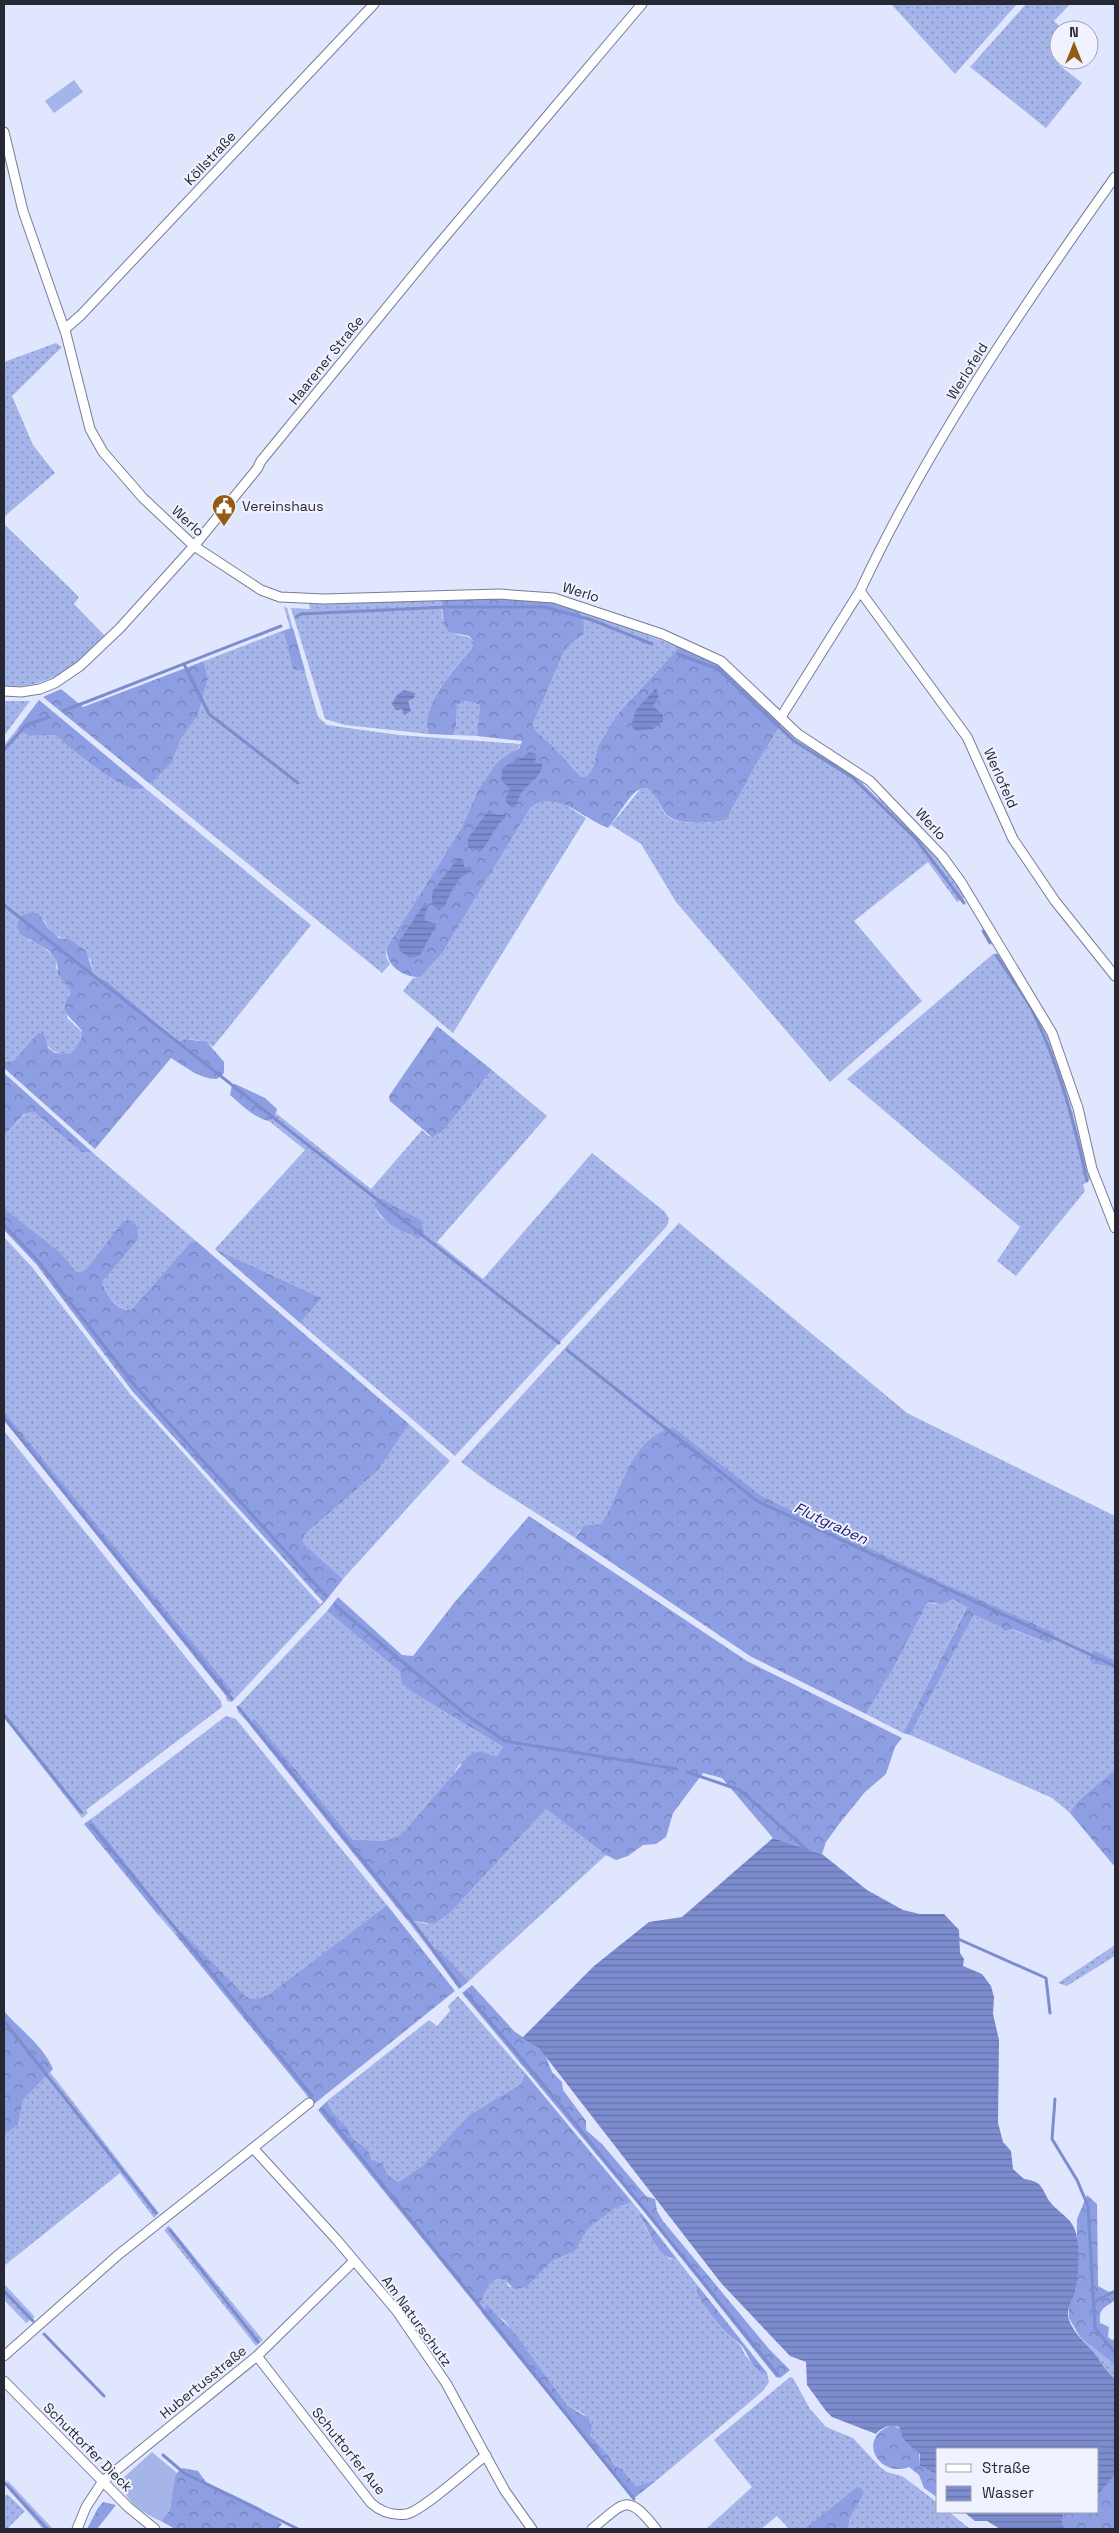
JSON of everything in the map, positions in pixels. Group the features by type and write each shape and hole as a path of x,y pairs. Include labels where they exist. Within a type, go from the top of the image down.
{"street":[{"name":"Köllstraße","path":"65,329 81,315 374,4"},
{"name":"Haarener Straße","path":"4,691 21,692 40,689 55,683 80,666 120,628 194,546 432,251 642,4"},
{"name":"Werlo","path":"4,132 24,212 65,329 90,429 110,461 143,498 194,546 261,590 287,598 498,594 535,596 567,601 662,634 711,655 728,668 798,734 870,781 942,856 961,882 1052,1032 1078,1108 1092,1169 1115,1228"},
{"name":"Werlofeld","path":"781,717 860,591 876,555 943,436 1008,332 1115,177"},
{"name":"Werlofeld","path":"860,591 966,737 1013,839 1055,901 1115,976"},
{"path":"4,2356 118,2255 309,2103"},
{"name":"Am Naturschutz","path":"253,2148 396,2310 420,2344 468,2422 505,2491 532,2529"},
{"name":"Hubertusstraße","path":"77,2529 86,2507 103,2481 257,2356 354,2261"},
{"name":"Schuttorfer Aue","path":"257,2356 370,2503 379,2510 394,2514 415,2510 486,2455"},
{"name":"Schuttorfer Dieck","path":"4,2381 138,2517 155,2529"},
{"path":"592,2529 619,2507 630,2504 638,2507 656,2529"}],"shaded area":[{"path":"891,4 1017,4 955,74"},
{"path":"1026,4 1070,4 1055,20 1049,20 1049,70 1066,70 1082,83 1046,128 970,67"},
{"path":"74,80 83,92 54,113 45,101"},
{"path":"56,343 62,347 12,396 33,445 55,473 4,517 4,362"},
{"path":"4,524 79,597 74,604 105,636 82,658 60,674 35,684 4,687"},
{"path":"441,599 442,616 446,626 453,633 471,639 473,647 440,688 429,712 427,723 429,734 345,725 325,719 291,608 310,609 309,603"},
{"path":"284,607 287,608 318,717 327,725 399,735 521,744 511,755 501,759 477,792 462,827 387,947 386,957 390,964 382,973 150,784 171,764 181,739 198,715 208,679 204,661 290,628"},
{"path":"577,608 679,647 616,716 598,746 593,768 587,776 581,777 554,747 536,731 533,724 562,656 568,646 583,635"},
{"path":"4,701 30,701 4,736"},
{"path":"466,701 480,705 477,736 453,735 456,727 457,705"},
{"path":"781,724 853,773 878,799 882,797 936,855 966,897 957,902 928,862 854,921 922,1001 830,1082 676,902 641,844 611,825 641,788 655,794 664,813 674,820 696,823 726,820 754,768"},
{"path":"17,729 29,736 56,735 81,757 115,781 133,789 145,788 311,925 213,1047 197,1040 183,1040 179,1042 107,981 94,975 90,959 69,939 54,934 44,920 28,940 44,948 57,961 56,968 71,992 68,996 67,1018 82,1032 81,1039 72,1055 55,1052 38,1033 13,1061 4,1062 4,745"},
{"path":"549,800 562,803 586,818 453,1033 403,991 413,978 421,977 443,952 531,807 538,801"},
{"path":"993,954 1000,954 1029,997 1046,1032 1068,1094 1090,1179 1083,1185 1085,1191 1016,1276 997,1261 1020,1227 847,1079"},
{"path":"492,1070 547,1116 437,1242 483,1279 592,1153 665,1212 669,1219 667,1226 455,1456 300,1323 322,1298 215,1249 305,1150 269,1121 277,1114 371,1189 422,1130 429,1136 443,1131","holes":["381,1198 421,1220 412,1236 381,1217 376,1210"]},
{"path":"34,1112 81,1152 93,1153 196,1241 190,1243 132,1309 122,1308 113,1302 102,1282 106,1277 121,1224 87,1268 82,1272 77,1272 60,1252 4,1208 4,1136 25,1114"},
{"path":"679,1223 907,1413 1115,1516 1115,1660 1094,1650 1094,1664 1108,1666 1115,1670 1115,1769 1076,1803 1070,1813 1052,1798 910,1735 974,1615 1048,1643 945,1584 762,1496 673,1427 657,1435 635,1456 601,1524 584,1528 575,1538 489,1483 461,1462"},
{"path":"4,1237 32,1267 130,1394 320,1604 324,1603 232,1702 227,1701 226,1696 231,1691 4,1411"},
{"path":"409,1424 450,1461 343,1579 306,1546 303,1540 305,1534 376,1471"},
{"path":"4,1431 221,1701 222,1707 86,1810 88,1813 82,1818 4,1718"},
{"path":"953,1599 967,1606 903,1733 866,1714 894,1667 928,1602 935,1604"},
{"path":"327,1611 400,1672 412,1692 503,1747 497,1756 490,1755 459,1765 448,1782 403,1833 392,1840 379,1842 353,1840 254,1718 249,1724 238,1712 237,1707"},
{"path":"226,1716 236,1719 387,1905 268,1995 256,1999 248,1999 178,1932 174,1933 159,1916 162,1909 91,1819"},
{"path":"546,1809 606,1855 469,1981 437,1948 431,1951 407,1920 427,1924 452,1911"},
{"path":"1115,1945 1115,1956 1067,1986 1058,1983"},
{"path":"458,1996 525,2073 521,2084 469,2115 422,2166 398,2182 387,2174 383,2164 371,2159 365,2148 353,2138 347,2127 333,2112 327,2101 429,2020 437,2026 450,2011 448,2006"},
{"path":"50,2072 159,2213 154,2218 120,2173 4,2266 4,2135 18,2125 23,2100"},
{"path":"632,2202 641,2213 639,2216 657,2248 669,2259 677,2259 699,2287 696,2291 724,2330 741,2346 745,2355 756,2368 767,2373 769,2382 763,2391 657,2480 636,2486 622,2469 615,2466 593,2440 584,2414 567,2405 504,2320 493,2313 487,2306 482,2313 477,2306 491,2282 496,2279 505,2280 509,2287 527,2287 552,2261 575,2251 586,2229 615,2208"},
{"path":"169,2226 263,2340 256,2346 164,2230"},
{"path":"4,2284 35,2317 26,2323 4,2300"},
{"path":"1080,2337 1115,2365 1115,2379 1105,2371"},
{"path":"790,2377 793,2378 810,2409 826,2427 853,2438 880,2467 887,2472 902,2476 936,2502 936,2513 950,2513 970,2529 848,2529 850,2518 861,2498 805,2529 789,2529 777,2516 761,2529 706,2529 752,2487 714,2440"},
{"path":"152,2452 176,2472 170,2510 161,2521 148,2515 135,2505 129,2499 122,2486 122,2479"},
{"path":"7,2480 53,2529 43,2529 8,2489"},
{"path":"7,2494 25,2511 7,2529 4,2529 4,2497"}],"green space":[{"path":"502,598 548,601 577,608 581,615 584,624 583,635 568,646 562,656 533,724 536,731 554,747 581,777 587,776 593,768 598,746 616,716 679,647 719,664 781,724 754,768 726,820 696,823 674,819 665,813 653,793 645,788 640,789 627,801 608,828 559,803 550,801 540,802 531,807 443,952 421,977 414,977 402,973 392,965 387,953 387,947 462,827 477,792 501,759 519,748 522,741 477,736 480,705 466,701 457,705 456,727 453,735 429,734 427,723 434,700 449,676 473,647 473,641 469,636 449,632 444,625 441,599"},
{"path":"293,628 305,671 293,669 284,631"},
{"path":"204,661 208,679 198,715 181,739 171,764 150,784 43,697 61,689 83,707"},
{"path":"39,700 145,788 133,789 115,781 81,757 56,735 29,736 17,729"},
{"path":"28,913 38,913 48,928 59,938 69,939 86,951 94,975 107,981 179,1042 185,1039 207,1042 224,1062 224,1073 217,1079 204,1077 171,1058 95,1149 4,1068 4,1062 13,1061 38,1033 44,1034 48,1048 55,1053 72,1054 81,1039 82,1031 65,1010 67,999 71,992 58,974 57,961 48,950 20,934 17,924 22,916"},
{"path":"437,1026 492,1070 443,1131 432,1137 390,1101 389,1096"},
{"path":"4,1073 93,1153 81,1152 34,1112 24,1114 4,1136"},
{"path":"235,1084 265,1098 277,1109 275,1117 269,1121 253,1114 244,1107 230,1095 232,1085"},
{"path":"381,1198 421,1220 424,1233 420,1238 393,1226 382,1216 374,1204"},
{"path":"4,1208 60,1252 77,1272 82,1272 87,1268 121,1224 126,1220 133,1221 137,1228 138,1239 102,1282 113,1302 127,1310 132,1309 190,1243 196,1241 409,1424 377,1471 305,1534 303,1540 306,1546 343,1579 324,1603 133,1392 36,1264 4,1230"},
{"path":"215,1249 322,1298 300,1323"},
{"path":"4,1411 232,1691 226,1696 4,1420"},
{"path":"673,1427 762,1496 945,1584 1054,1633 1055,1639 1048,1643 1012,1629 1005,1631 1000,1626 974,1615 910,1735 903,1733 967,1607 953,1599 943,1604 928,1602 894,1667 866,1714 750,1656 575,1538 584,1526 601,1524 636,1455 658,1434"},
{"path":"529,1516 747,1661 902,1738 895,1747 886,1774 865,1792 839,1824 826,1842 822,1854 773,1838 722,1778 703,1773 673,1813 666,1837 656,1844 643,1845 628,1856 616,1860 606,1855 546,1809 452,1911 434,1924 407,1920 249,1724 254,1718 353,1840 384,1841 403,1833 469,1756 480,1752 497,1756 503,1747 412,1692 402,1683 400,1672 327,1611 338,1597 402,1655 413,1656 454,1603"},
{"path":"1094,1650 1115,1660 1115,1670 1108,1666 1093,1664 1090,1659"},
{"path":"1115,1769 1115,1867 1070,1813 1076,1803"},
{"path":"91,1819 162,1909 159,1916 84,1824"},
{"path":"387,1905 455,1991 314,2104 174,1933 183,1933 244,1995 256,1999 268,1995"},
{"path":"437,1948 469,1981 459,1989 431,1951"},
{"path":"472,1985 514,2031 537,2047 546,2057 552,2072 562,2082 563,2090 586,2121 586,2130 602,2144 646,2196 655,2199 657,2211 663,2221 769,2349 790,2370 780,2378 776,2377 647,2215 462,1993"},
{"path":"4,2011 43,2052 53,2069 23,2100 18,2125 4,2135"},
{"path":"525,2073 632,2202 615,2208 587,2229 575,2251 552,2261 527,2287 514,2289 505,2280 496,2279 488,2286 477,2306 318,2110 327,2101 333,2112 347,2127 353,2138 364,2147 371,2159 383,2164 387,2174 398,2182 422,2166 469,2115 521,2084"},
{"path":"1087,2195 1097,2204 1098,2286 1109,2292 1115,2290 1115,2300 1101,2311 1100,2323 1109,2327 1108,2337 1112,2340 1115,2339 1115,2365 1080,2337 1069,2318 1069,2306 1076,2289 1077,2219"},
{"path":"641,2213 677,2259 670,2258 658,2249 639,2216"},
{"path":"699,2287 767,2373 758,2370 754,2366 742,2346 716,2321 696,2291"},
{"path":"487,2305 513,2331 567,2405 588,2418 592,2427 590,2435 615,2466 622,2469 636,2486 657,2480 633,2499 482,2313"},
{"path":"893,2425 902,2430 904,2440 919,2451 920,2466 936,2474 936,2497 924,2488 919,2475 909,2467 898,2469 888,2467 880,2462 875,2455 873,2446 875,2438 882,2430"},
{"path":"183,2468 198,2471 206,2482 260,2508 282,2524 278,2529 175,2529 161,2521 170,2510 174,2475"},
{"path":"1115,2475 1115,2529 1066,2529 1062,2523 1064,2513 1099,2513 1099,2494"},
{"path":"857,2487 862,2488 863,2495 850,2518 848,2529 805,2529"},
{"path":"103,2502 116,2505 97,2529 87,2529 98,2508"}],"water":[{"path":"656,688 659,696 653,706 663,715 663,721 653,729 636,731 631,725 636,710"},
{"path":"404,690 415,693 414,698 408,701 411,711 404,715 402,709 396,710 392,704 397,695"},
{"path":"529,752 536,754 535,763 542,763 542,768 538,776 522,792 516,805 512,808 505,801 510,789 501,780 502,769"},
{"path":"489,810 497,815 505,815 506,817 498,825 480,852 468,847 468,838"},
{"path":"458,858 463,860 464,867 471,867 471,871 460,878 445,906 438,910 432,902 432,892"},
{"path":"425,903 428,907 424,917 426,921 437,924 420,955 410,958 400,951 398,943"},
{"path":"773,1838 822,1854 867,1890 903,1910 920,1914 944,1914 959,1930 960,1953 964,1959 963,1966 982,1974 991,1986 994,1997 993,2014 999,2040 998,2123 1003,2142 1011,2151 1013,2169 1024,2179 1038,2184 1050,2202 1070,2221 1075,2230 1078,2246 1078,2272 1075,2291 1068,2311 1069,2320 1077,2334 1115,2379 1115,2475 1099,2494 1099,2448 936,2448 936,2474 920,2466 920,2454 904,2440 899,2427 887,2427 876,2434 832,2417 807,2385 806,2362 790,2356 721,2283 546,2057 537,2047 522,2038 594,1966 649,1922 682,1917"},
{"path":"965,2513 1064,2513 1062,2523 1066,2529 1000,2529 987,2521 975,2521"}],"waterway":[{"path":"296,617 301,614 446,607 545,607 592,620 652,644"},
{"path":"63,711 281,626"},
{"path":"678,654 718,669 794,741 852,777 916,839 964,903"},
{"path":"184,664 209,714 298,783"},
{"path":"4,750 26,725 49,717"},
{"path":"4,905 559,1343"},
{"path":"983,931 990,943"},
{"path":"996,955 1030,1006 1049,1048 1071,1114 1087,1181"},
{"path":"4,1225 38,1261 136,1387 327,1597"},
{"name":"Flutgraben","path":"567,1350 757,1501 1115,1666"},
{"path":"4,1418 232,1699"},
{"path":"336,1606 466,1715 505,1741 677,1769"},
{"path":"238,1707 408,1916 460,1986"},
{"path":"4,1715 81,1812"},
{"path":"687,1772 740,1790 807,1850"},
{"path":"91,1825 312,2096"},
{"path":"956,1938 1046,1978 1050,2013"},
{"path":"466,1993 557,2101 778,2375"},
{"path":"4,2021 156,2213"},
{"path":"1055,2099 1052,2139 1077,2180 1088,2206 1095,2328 1115,2353"},
{"path":"322,2109 634,2499"},
{"path":"170,2230 258,2342"},
{"path":"4,2291 33,2321"},
{"path":"1094,2302 1115,2291"},
{"path":"44,2334 104,2396"},
{"path":"163,2455 184,2473 298,2529"},
{"path":"4,2482 47,2529"}],"place":[{"name":"Vereinshaus","path":"224,527"}]}
